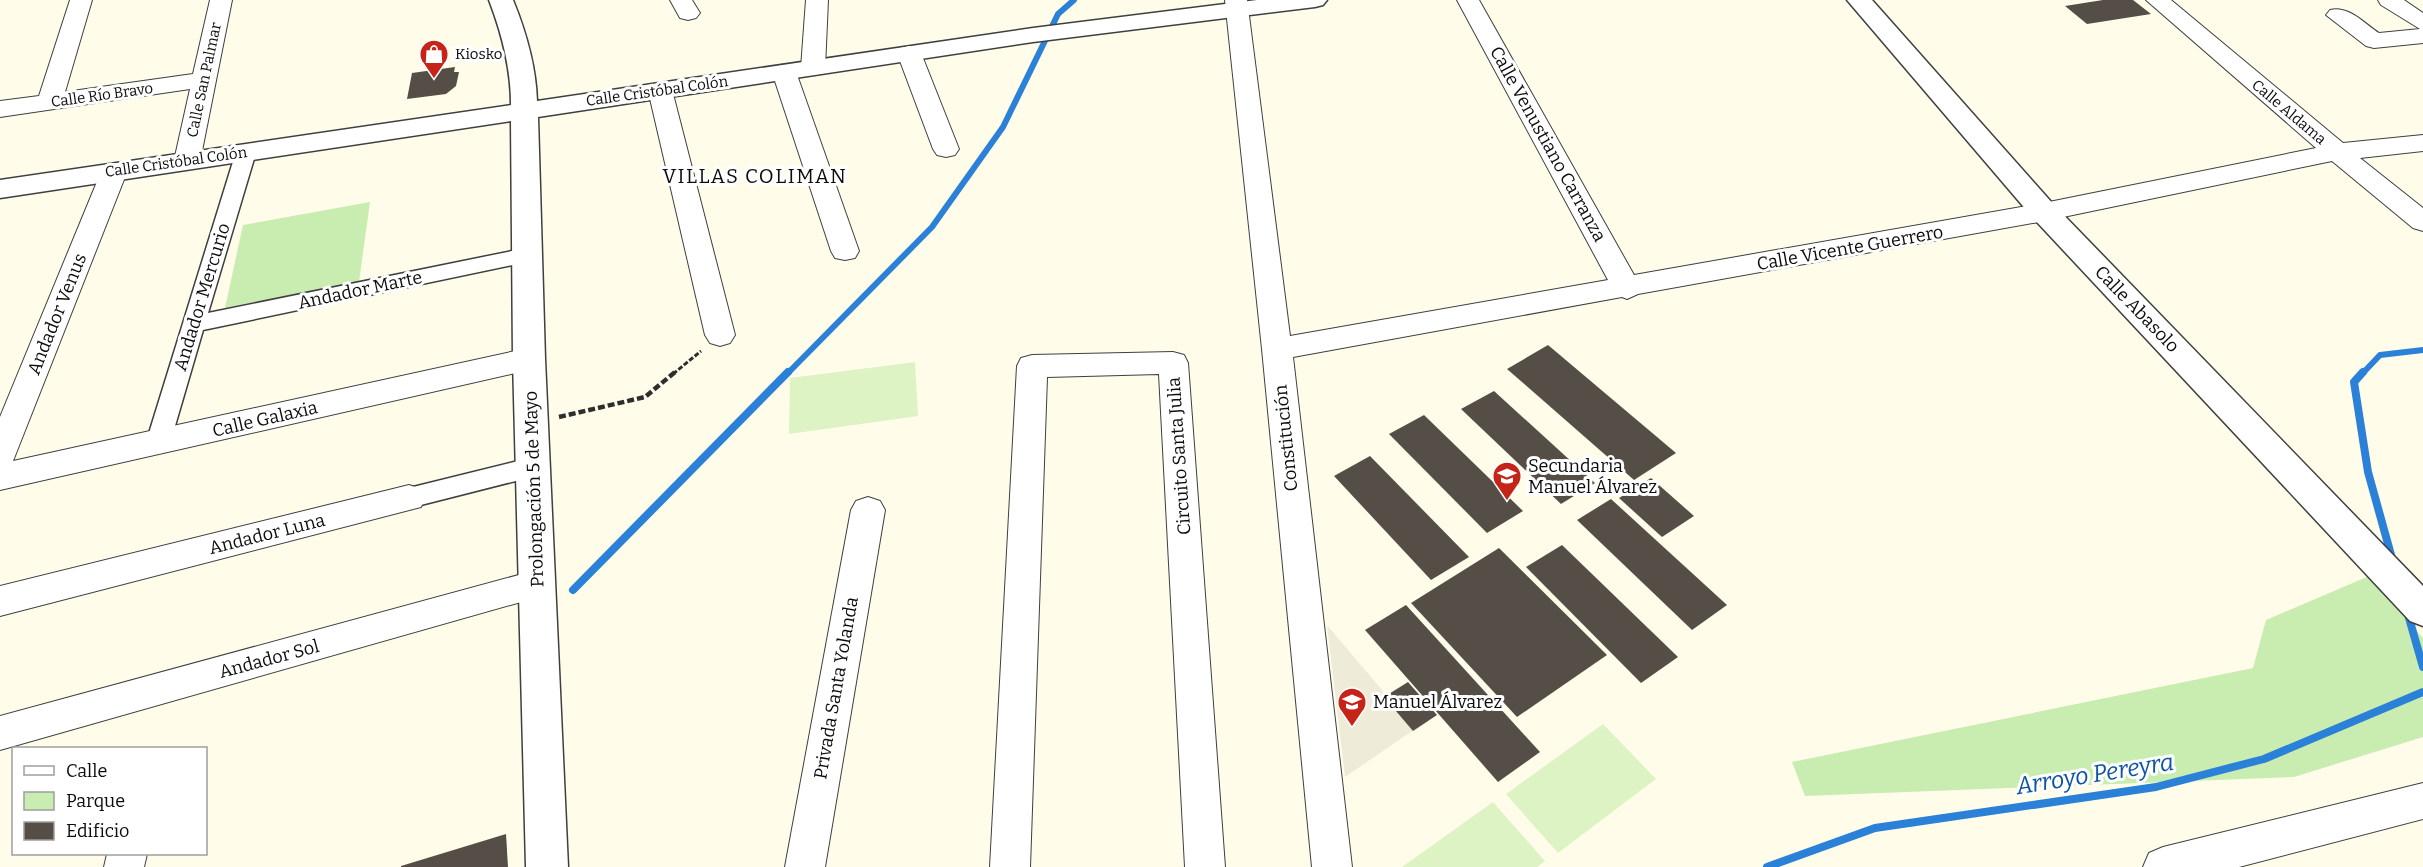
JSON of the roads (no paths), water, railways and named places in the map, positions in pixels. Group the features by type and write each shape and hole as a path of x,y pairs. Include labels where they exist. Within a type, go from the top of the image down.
{"street":[{"path":"50,102 81,0"},
{"name":"Calle San Palmar","path":"187,161 221,0"},
{"name":"Prolongación 5 de Mayo","path":"501,0 512,26 524,81 529,359 547,867"},
{"path":"813,68 817,0"},
{"name":"Calle Cristóbal Colón","path":"0,189 1236,5 1315,0"},
{"name":"Calle Venustiano Carranza","path":"1468,0 1627,289"},
{"name":"Calle Abasolo","path":"1859,0 2044,212 2423,610"},
{"name":"Calle Aldama","path":"2157,0 2423,222"},
{"path":"2389,0 2423,23"},
{"name":"Constitución","path":"1236,5 1277,350 1332,867"},
{"path":"2338,15 2374,41 2423,36"},
{"path":"909,53 946,149"},
{"path":"784,72 845,251"},
{"name":"Calle Río Bravo","path":"0,109 204,80"},
{"path":"660,90 720,335"},
{"name":"Calle Vicente Guerrero","path":"1277,350 1627,289 2044,212 2337,152 2423,143"},
{"name":"Andador Mercurio","path":"158,443 246,152"},
{"name":"Andador Venus","path":"0,456 114,172"},
{"name":"Andador Marte","path":"194,324 527,255"},
{"name":"Calle Galaxia","path":"0,477 529,359"},
{"name":"Circuito Santa Julia","path":"1010,867 1032,366 1173,363 1205,867"},
{"name":"Andador Luna","path":"0,601 534,467"},
{"name":"Privada Santa Yolanda","path":"805,867 867,510"},
{"name":"Andador Sol","path":"0,733 537,584"},
{"path":"2163,867 2423,801"}],"waterway":[{"path":"787,374 932,227 1003,127 1058,14 1074,0"},
{"name":"Arroyo Pereyra","path":"2362,374 2380,355 2423,350"},
{"path":"573,590 788,372"},
{"name":"Arroyo Pereyra","path":"2363,372 2354,382 2368,472 2393,562"},
{"name":"Arroyo Pereyra","path":"2407,611 2423,667"},
{"name":"Arroyo Pereyra","path":"1767,867 1875,828 2156,787 2264,759 2423,692"}],"place":[{"name":"Kiosko","path":"434,80"},
{"name":"Secundaria Manuel Álvarez","path":"1507,502"},
{"name":"Manuel Álvarez","path":"1352,728"}],"district":[{"name":"VILLAS COLIMAN","path":"755,176"}]}
